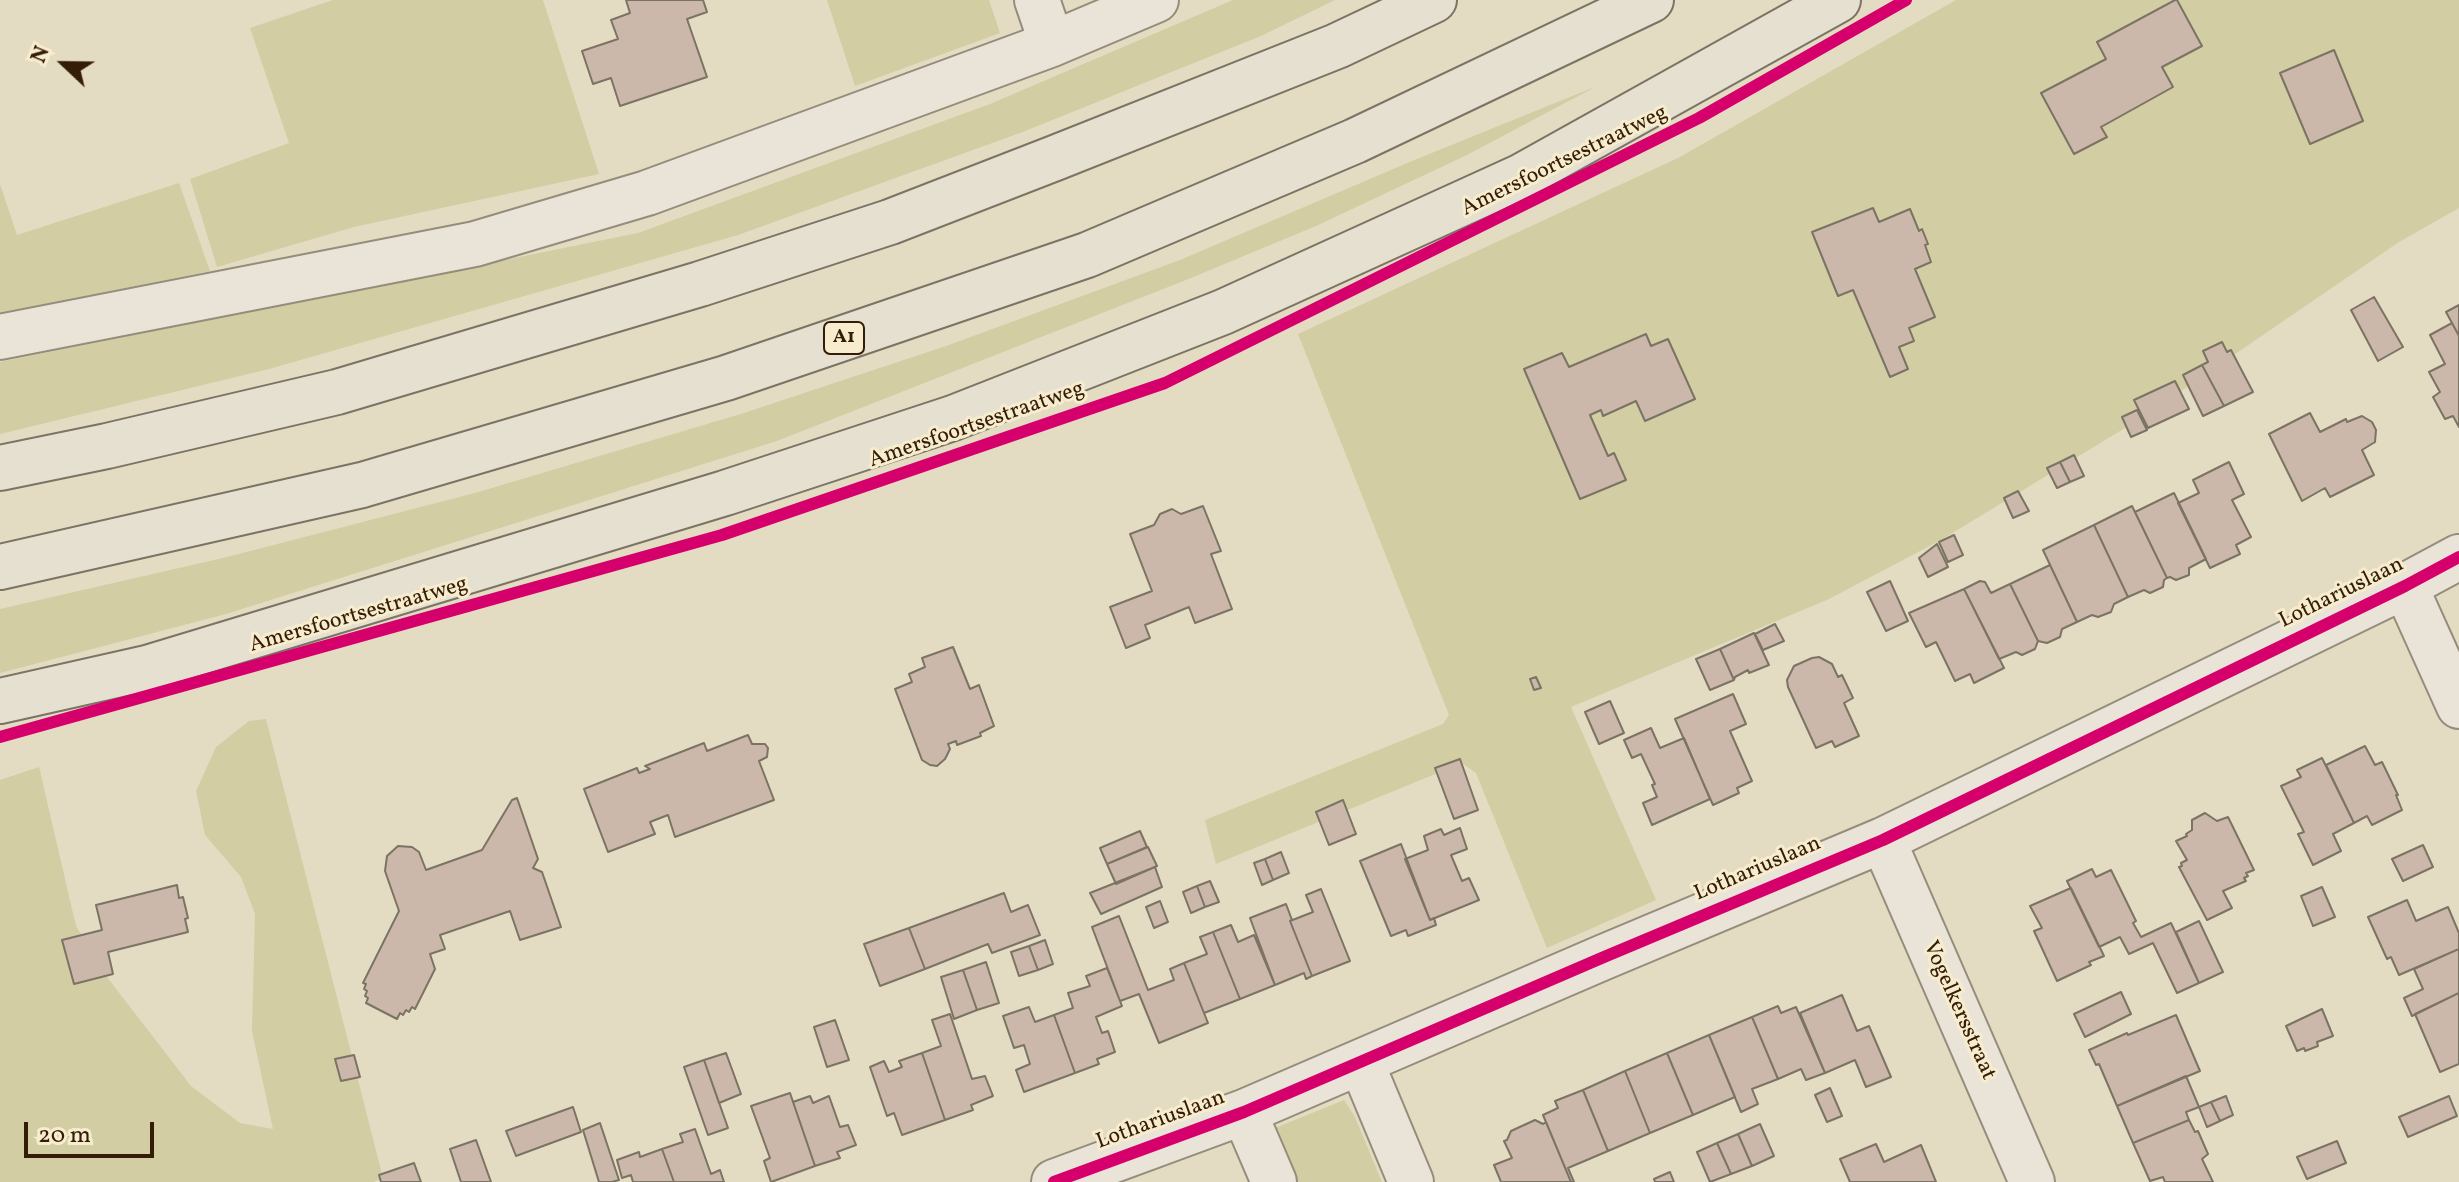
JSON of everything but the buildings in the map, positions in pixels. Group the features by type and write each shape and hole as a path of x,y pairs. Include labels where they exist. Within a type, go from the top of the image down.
{"main road":[{"path":"0,468 337,392 730,275 890,222 1041,164 1337,46 1434,0"},
{"name":"A1","path":"0,567 362,485 726,378 1087,255 1355,141 1651,0"},
{"name":"Amersfoortsestraatweg","path":"0,701 147,668 725,493 953,418 1223,312 1522,176 1838,0"}],"street":[{"path":"1037,0 1052,44"},
{"path":"0,337 475,244 647,193 1052,44 1156,0"},
{"name":"Lothariuslaan","path":"1054,1182 1244,1112 1883,840 2459,557"},
{"path":"2405,586 2459,706"},
{"name":"Vogelkersstraat","path":"1883,840 2032,1182"},
{"path":"1361,1062 1411,1182"},
{"path":"1244,1112 1274,1182"}],"shaded area":[{"path":"333,0 543,0 599,174 354,227 217,267 190,179 289,143 250,28"},
{"path":"827,0 989,0 1000,33 855,86"},
{"path":"1233,0 1335,0 1261,36 1020,133 738,235 269,369 0,434 0,362 638,233 990,104"},
{"path":"1956,0 2459,0 2459,208 2399,242 2143,417 1941,540 1829,599 1571,707 1656,900 1547,948 1476,773 1462,763 1216,864 1205,820 1443,724 1449,715 1298,334 1678,158"},
{"path":"1597,86 1467,155 1316,226 777,441 226,614 0,673 0,609 227,557 475,493 744,413 949,345 1180,260"},
{"path":"179,183 210,271 0,314 0,184 17,235"},
{"path":"266,719 383,1178 373,1182 0,1182 0,780 39,767 76,926 107,977 191,1086 240,1123 273,1129 252,1031 255,914 241,877 205,835 196,791 216,747 249,721"},
{"path":"1344,1100 1355,1117 1382,1182 1295,1182 1275,1128"}],"cycle path":[{"path":"0,737 722,535 1165,383 1699,118 1906,0"},
{"path":"1054,1182 1244,1112 1883,840 2459,557"}]}
